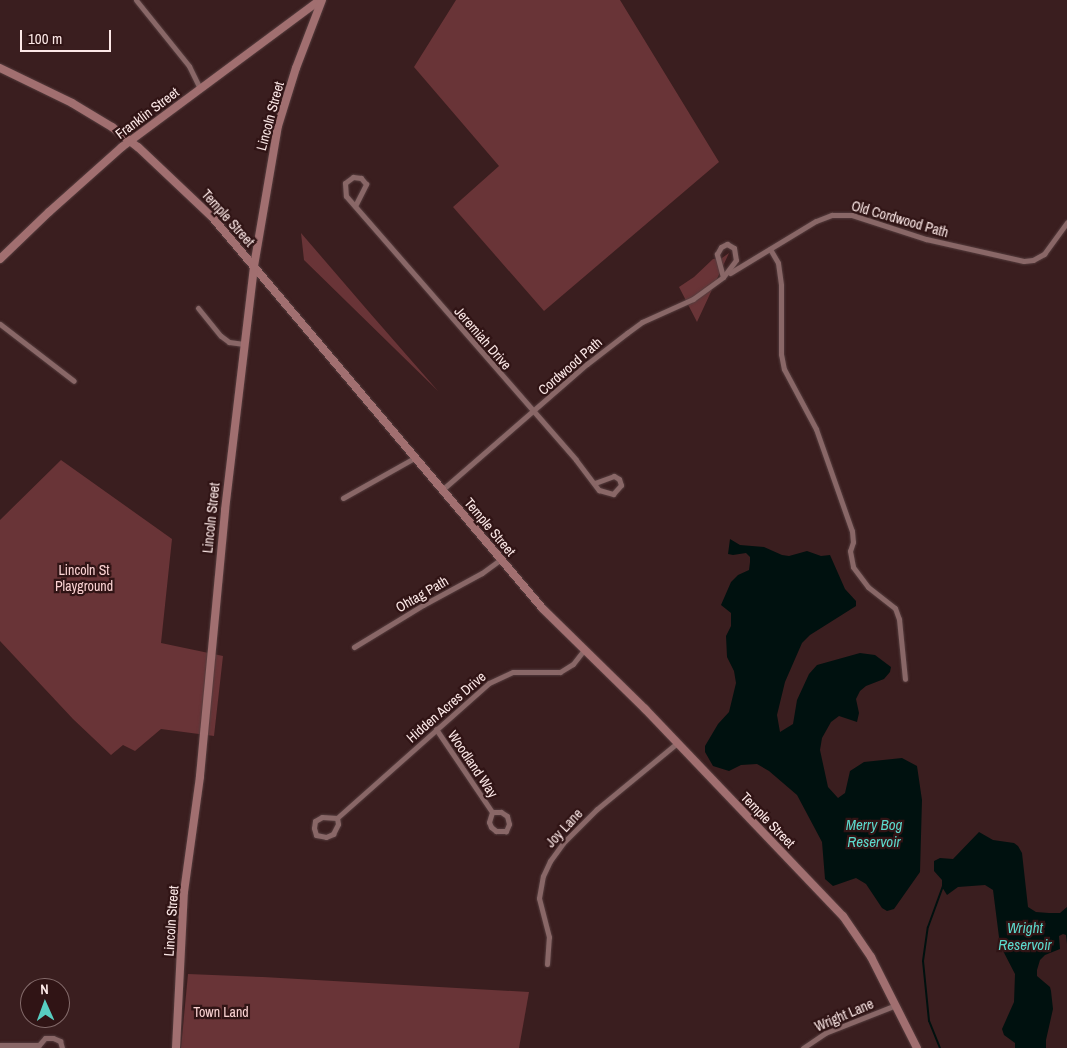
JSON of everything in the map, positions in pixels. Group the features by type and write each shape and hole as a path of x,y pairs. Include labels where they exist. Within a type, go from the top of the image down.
{"main road":[{"name":"Franklin Street","path":"0,259 49,212 130,140 321,0"},
{"name":"Lincoln Street","path":"176,1048 184,892 200,776 220,552 254,266 278,126 321,0"},
{"name":"Temple Street","path":"0,68 83,109 130,140 212,217 336,366 416,457 500,560 584,650 677,743 843,916 871,957 917,1048"}],"street":[{"path":"136,0 189,66 200,89"},
{"name":"Jeremiah Drive","path":"355,206 366,184 361,178 353,177 347,180 344,189 346,196 595,483 599,490 608,494 615,493 621,485 614,476 595,483"},
{"name":"Old Cordwood Path","path":"723,277 822,218 847,214 926,240 1007,258 1033,260 1044,254 1067,222"},
{"name":"Cordwood Path","path":"443,490 587,364 627,332 642,322 693,299 723,277 736,260 734,248 726,244 721,247 717,254 723,277"},
{"path":"770,249 778,264 781,285 781,354 784,369 816,429 830,466 852,531 853,542 850,551 853,566 868,587 896,608 899,619 905,679"},
{"path":"198,308 221,336 230,342 244,344"},
{"path":"0,324 74,381"},
{"path":"343,498 416,457"},
{"name":"Ohtag Path","path":"354,647 423,605 482,573 500,560"},
{"name":"Hidden Acres Drive","path":"337,818 338,824 333,834 326,837 316,835 314,828 316,821 322,817 337,818 473,695 500,677 521,672 560,672 572,664 584,650"},
{"name":"Woodland Way","path":"436,729 492,812"},
{"name":"Joy Lane","path":"546,964 549,937 539,898 543,876 550,861 563,843 598,809 677,743"},
{"name":"Woodland Way","path":"492,812 500,812 507,816 509,824 506,831 496,831 491,827 489,822 492,812"},
{"name":"Wright Lane","path":"803,1048 825,1033 896,1005"},
{"path":"0,1045 40,1047 45,1038 53,1038 60,1041 62,1048"}],"green space":[{"path":"456,0 620,0 719,162 544,311 453,207 499,166 414,67"},
{"path":"301,233 369,312 438,391 304,260"},
{"path":"729,253 697,322 679,287 694,277 713,259 722,258"},
{"name":"Lincoln St Playground","path":"61,460 172,539 161,643 223,656 214,736 161,729 135,751 123,745 111,755 73,719 0,641 0,520"},
{"name":"Town Land","path":"188,974 529,992 519,1048 181,1048"}],"water":[{"name":"Merry Bog Reservoir","path":"730,539 740,545 764,547 782,555 789,556 807,551 821,556 830,555 845,589 856,601 856,606 810,635 802,643 785,682 777,715 780,732 793,724 797,700 809,674 817,665 860,653 875,655 891,667 890,672 884,679 866,686 860,691 856,699 859,713 857,722 839,716 831,722 822,738 820,750 828,787 838,798 845,793 850,771 864,762 902,758 917,766 922,800 920,872 894,909 887,911 882,908 866,884 856,878 833,886 825,879 822,842 797,795 769,771 757,764 741,765 729,771 713,766 705,752 705,746 718,724 729,712 736,683 734,671 727,657 726,636 731,626 731,613 721,605 731,582 738,575 749,570 750,557 746,553 728,554"},
{"name":"Wright Reservoir","path":"979,832 993,840 1014,843 1018,846 1022,853 1028,907 1036,912 1060,913 1067,907 1067,944 1066,935 1059,936 1060,949 1045,955 1040,960 1037,970 1037,976 1050,987 1051,991 1053,1009 1046,1048 1015,1048 1015,1043 1004,1035 1002,1029 1014,1002 1015,974 1000,945 993,890 985,885 958,887 947,895 942,887 942,880 934,871 934,861 940,858 953,859"}],"waterway":[{"path":"940,1048 929,1021 923,961 928,927 943,886"}]}
